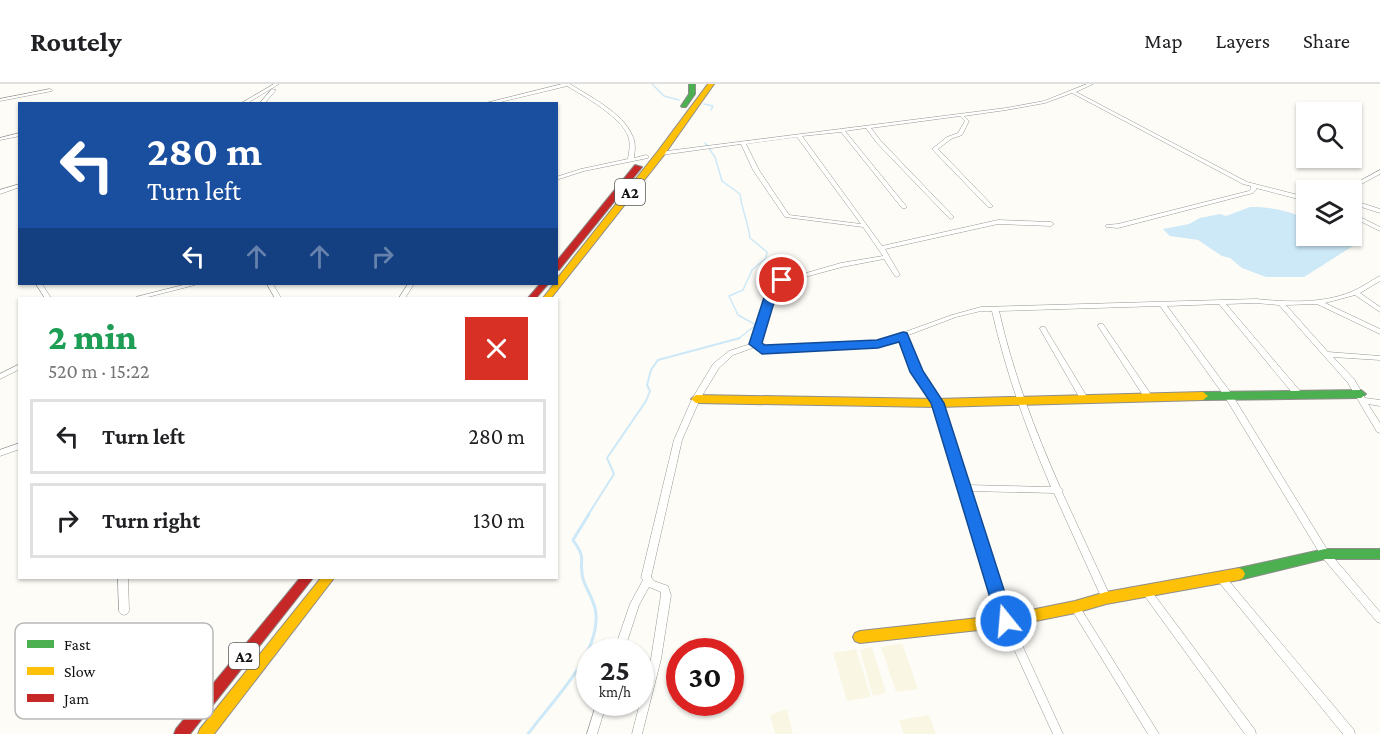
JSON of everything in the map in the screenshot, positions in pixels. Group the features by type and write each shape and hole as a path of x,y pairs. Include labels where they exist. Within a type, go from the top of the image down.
{"main road":[{"name":"A2","path":"558,266 646,158 690,98 693,90 692,84"},
{"name":"A2","path":"558,284 661,153 711,84"},
{"path":"533,297 543,285"},
{"name":"A2","path":"548,297 557,285"},
{"path":"696,399 937,403 1297,393 1363,398"},
{"path":"860,637 1006,621 1075,607 1106,598 1221,578 1325,554 1380,554"},
{"name":"A2","path":"213,694 306,579"},
{"name":"A2","path":"205,734 327,579"},
{"name":"A2","path":"181,734 193,719"}],"street":[{"path":"492,102 568,84 612,116 629,133 633,146 631,159"},
{"path":"661,153 1033,105 1091,84"},
{"path":"246,102 274,86"},
{"path":"263,102 275,90 274,86"},
{"path":"0,100 50,90"},
{"path":"1073,92 1253,187 1296,197"},
{"path":"19,96 20,102"},
{"path":"961,115 967,121 960,134 949,138 935,149 990,206"},
{"path":"867,126 878,141 951,217"},
{"path":"842,130 904,207"},
{"path":"0,139 18,134"},
{"path":"799,136 862,226 881,248 897,275"},
{"path":"743,142 756,170 787,216 862,226"},
{"path":"558,178 583,170 631,159 646,158"},
{"path":"1362,182 1380,172"},
{"path":"0,192 18,186"},
{"path":"1108,226 1118,226 1251,192 1253,187"},
{"path":"1362,205 1380,211"},
{"path":"1362,219 1380,229"},
{"path":"881,248 998,222 1051,224"},
{"path":"756,344 767,302 777,283 841,265 885,257"},
{"path":"756,344 762,350 878,344 967,312 994,309 1257,301 1282,304 1318,302 1366,290 1380,278"},
{"path":"142,297 189,285"},
{"path":"1356,293 1380,310"},
{"path":"1221,302 1297,393"},
{"path":"1318,302 1380,332"},
{"path":"1282,304 1328,354 1363,398 1380,430"},
{"path":"1163,305 1228,395 1325,554 1380,618"},
{"path":"994,309 1001,342 1020,401 1106,598"},
{"path":"1101,326 1149,398"},
{"path":"1043,329 1085,400"},
{"path":"903,336 917,372 937,403 1006,621 1058,734"},
{"path":"623,638 635,604 647,581 678,440 696,399 716,366 731,353 756,344"},
{"path":"1328,354 1380,358"},
{"path":"0,377 18,367"},
{"path":"1363,398 1380,403"},
{"path":"0,453 18,447"},
{"path":"965,488 1059,490"},
{"path":"1221,578 1350,734"},
{"path":"123,579 124,611"},
{"path":"637,734 656,659 666,595 665,589 661,586 647,581"},
{"path":"1147,592 1251,734"},
{"path":"1075,607 1155,734"},
{"path":"592,734 598,716"}],"shaded area":[{"path":"902,643 918,689 896,692 881,647"},
{"path":"872,647 886,693 873,696 860,650"},
{"path":"856,649 871,697 847,701 833,653"},
{"path":"787,709 793,734 775,734 770,715"},
{"path":"929,715 936,734 904,734 899,720"}],"water":[{"path":"1250,207 1286,211 1296,215 1296,246 1353,246 1304,277 1266,277 1242,268 1230,258 1222,256 1198,240 1170,236 1163,229 1189,224 1200,218 1220,214 1226,216"}],"waterway":[{"path":"652,84 664,96 679,100"},
{"path":"704,104 713,106 711,110"},
{"path":"705,143 715,157 722,181 740,194 750,238 767,252 766,258 752,270 743,290 729,296 738,315 756,325 739,338"},
{"path":"588,515 614,474 607,458 646,401 650,391 647,385 651,370 658,360 739,338"},
{"path":"528,734 572,678 590,646 595,630 596,614 593,600 583,579 580,552 573,540 589,514"}],"traffic: fast":[{"path":"684,106 692,94 692,84"},
{"path":"1203,396 1361,394"},
{"path":"1239,574 1325,554 1380,554"}],"traffic: slow":[{"path":"558,284 661,153 711,84"},
{"path":"548,297 557,285"},
{"path":"696,399 937,403 1203,396"},
{"path":"860,637 1006,621 1075,607 1106,598 1239,574"},
{"path":"205,734 327,579"}],"traffic: jam":[{"path":"558,266 638,167"},
{"path":"533,297 543,285"},
{"path":"213,694 306,579"},
{"path":"181,734 193,719"}],"route":[{"path":"782,280 773,288 767,302 756,344 762,350 878,344 903,336 917,372 937,403 1006,621"}]}
